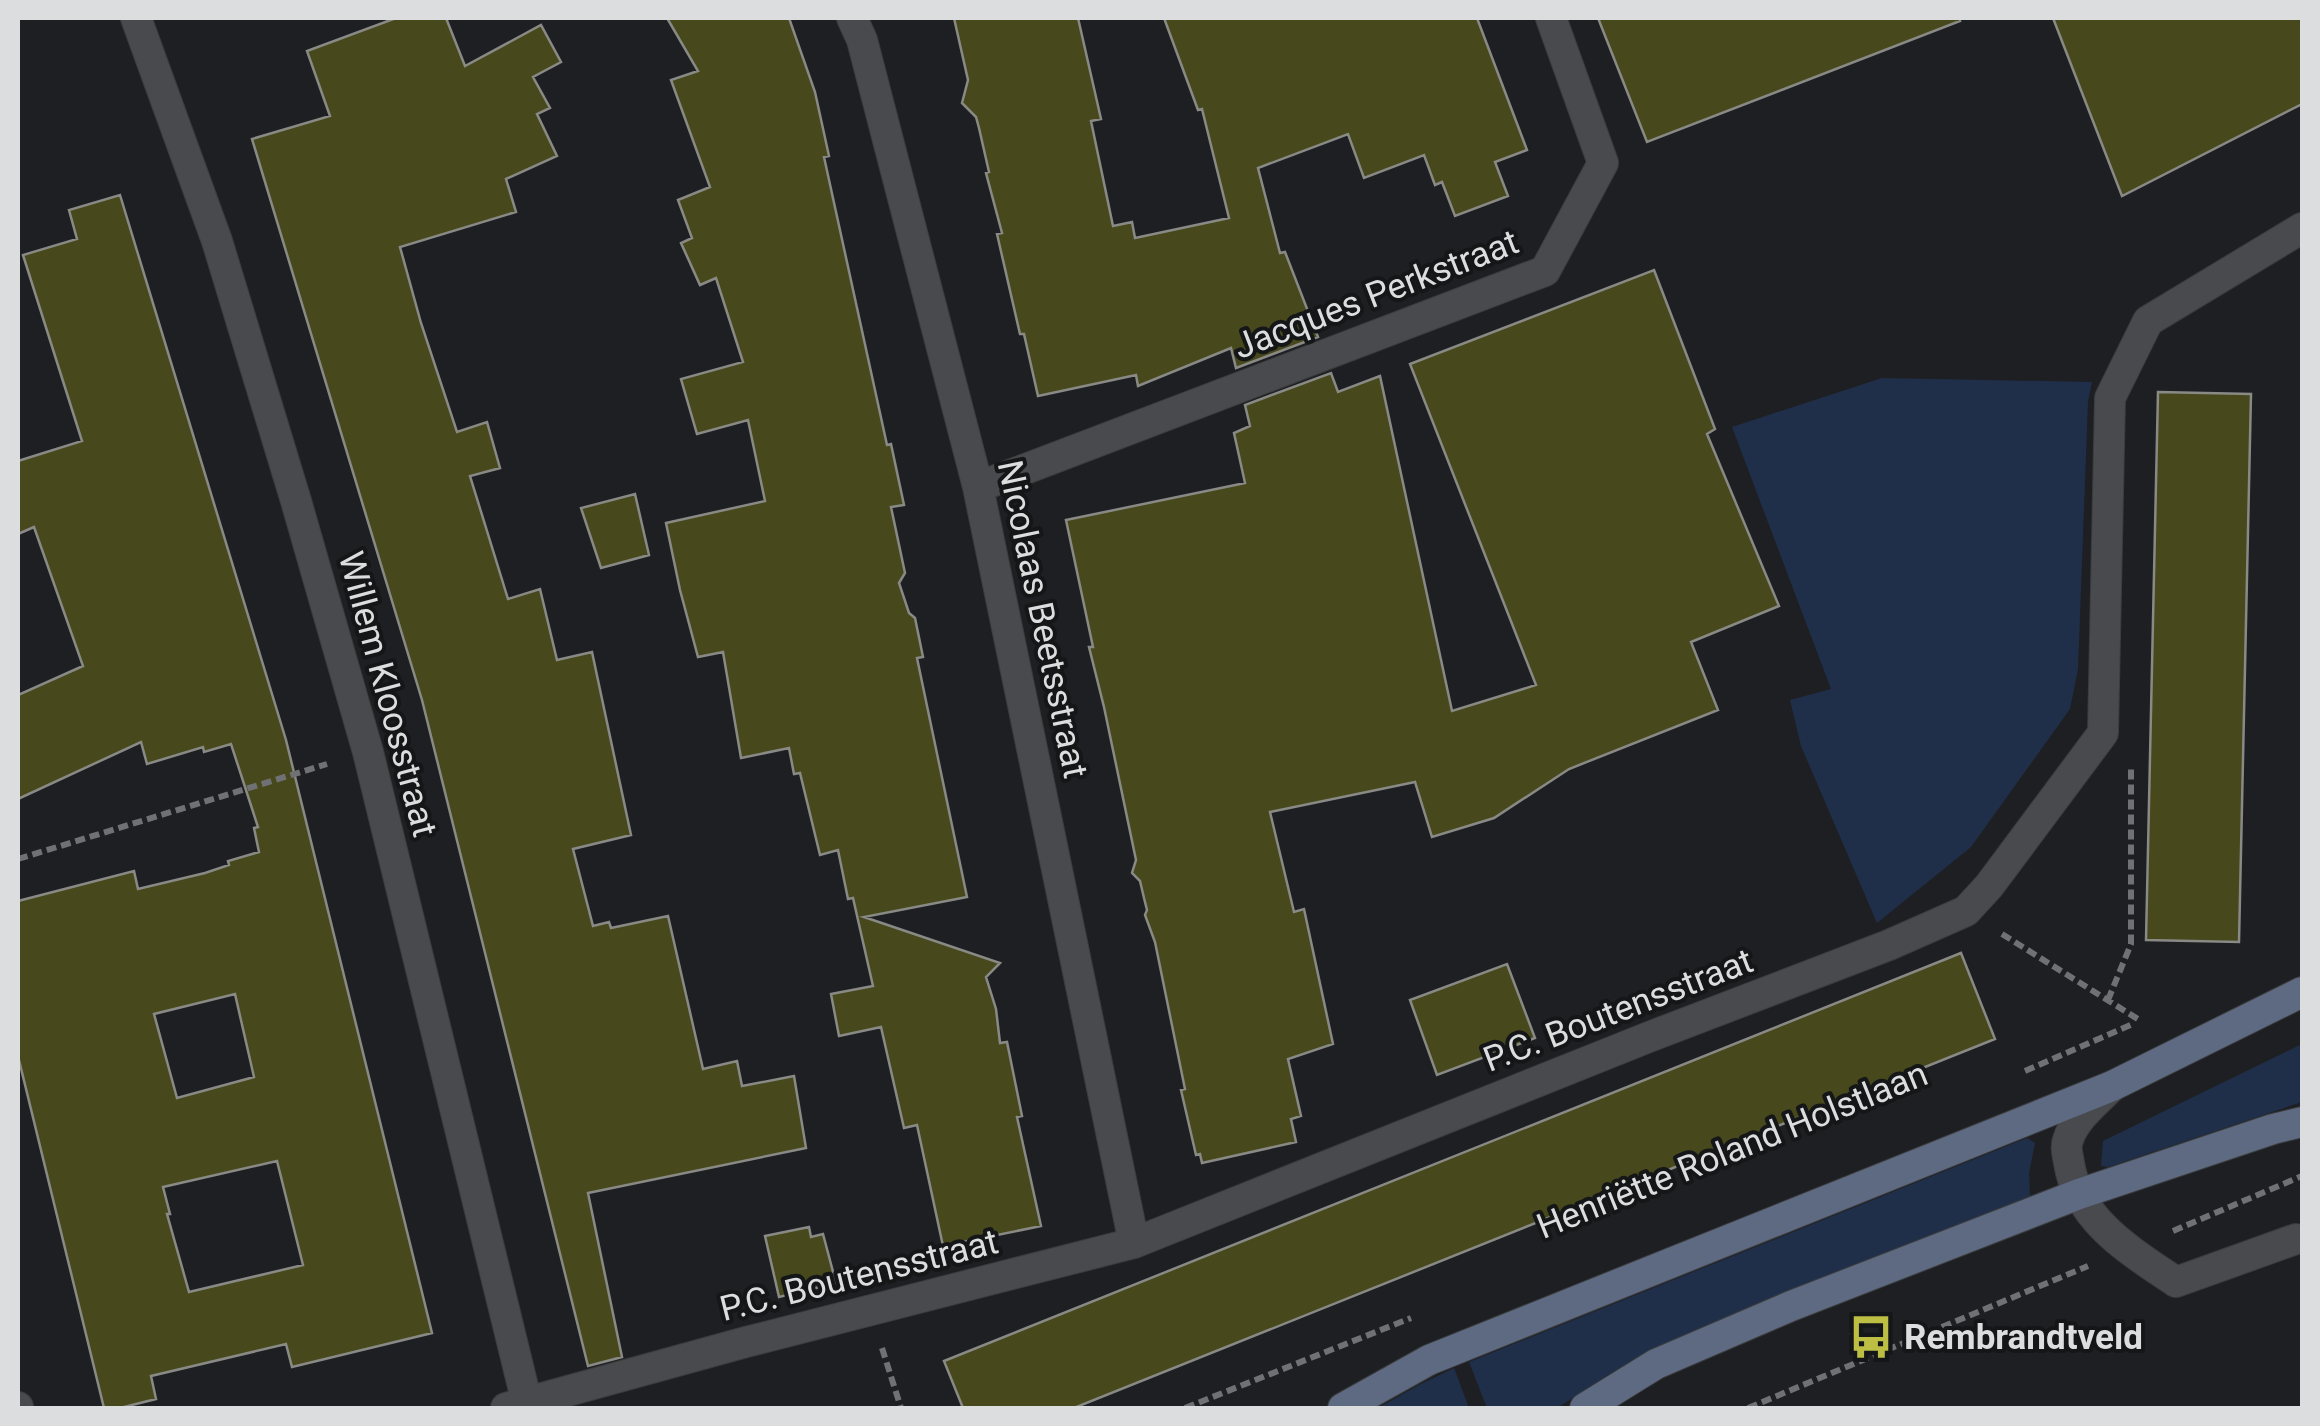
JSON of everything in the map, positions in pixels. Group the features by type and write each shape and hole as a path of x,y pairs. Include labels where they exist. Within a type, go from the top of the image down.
{"main road":[{"path":"1343,1408 1428,1360 2112,1086 2302,992"},
{"path":"1585,1408 1656,1364 1790,1306 2078,1194 2302,1122"}],"street":[{"name":"Willem Kloosstraat","path":"136,18 217,241 368,752 516,1406"},
{"name":"Nicolaas Beetsstraat","path":"852,18 862,40 978,487 1134,1243"},
{"name":"Jacques Perkstraat","path":"978,487 1545,271 1603,163 1551,18"},
{"name":"P.C. Boutensstraat","path":"516,1406 1134,1243 1966,912 2103,732 2110,398 2148,321 2302,228"},
{"path":"2112,1086 2077,1124 2067,1142 2078,1194 2096,1221 2128,1249 2176,1282 2296,1239"}],"path":[{"path":"18,859 368,752"},
{"path":"1966,912 2140,1021"},
{"path":"2017,1075 2157,1013"},
{"path":"1748,1408 2302,1176"},
{"path":"870,1310 901,1408"},
{"path":"1184,1408 1424,1313"},
{"path":"1852,1332 1863,1360"}],"shaded area":[{"path":"1882,378 2092,382 2088,401 2078,669 2070,709 1971,847 1877,923 1801,746 1790,700 1831,689 1732,427"},
{"path":"2302,1044 2302,1102 2108,1167 2101,1166 2103,1141"},
{"path":"2027,1138 2035,1143 2029,1173 2030,1198 1677,1339 1610,1374 1557,1408 1487,1408 1469,1362"},
{"path":"1454,1368 1469,1408 1378,1408 1419,1385"}],"building":[{"path":"396,18 446,18 465,66 541,25 561,62 533,77 550,108 537,114 557,156 506,179 516,212 400,247 457,432 487,422 500,468 470,476 508,599 540,589 557,660 592,652 631,835 573,849 593,926 609,922 611,928 668,916 703,1069 737,1061 742,1086 794,1076 806,1148 588,1193 622,1357 588,1366 422,700 252,139 330,116 307,51"},
{"path":"667,18 789,18 815,92 829,156 824,157 887,445 891,444 904,505 891,507 905,573 899,583 909,613 915,618 923,657 917,658 967,897 864,917 1000,963 986,977 996,1009 1000,1043 1007,1042 1022,1116 1017,1117 1041,1226 943,1246 917,1125 904,1128 881,1027 839,1036 831,994 873,986 838,850 820,855 800,773 794,774 789,748 741,758 723,652 698,657 666,523 765,501 748,420 697,434 681,379 743,362 716,278 700,285 681,243 692,238 678,200 710,187 671,80 698,71"},
{"path":"954,18 1078,18 1101,119 1091,121 1113,226 1132,222 1135,238 1229,218 1202,109 1198,110 1164,18 1477,18 1527,150 1495,162 1508,196 1455,216 1442,182 1435,185 1424,155 1364,178 1348,134 1258,168 1280,253 1285,252 1318,337 1236,368 1231,348 1138,386 1136,375 1038,396 997,234 1002,233 979,128 976,117 962,103 968,80"},
{"path":"1598,18 1959,18 1960,21 1647,142"},
{"path":"2053,18 2302,18 2302,104 2122,196"},
{"path":"120,195 286,740 432,1333 292,1367 286,1344 151,1376 156,1399 120,1408 104,1408 18,1056 18,901 134,871 138,889 205,873 259,852 254,828 258,827 231,744 204,752 203,747 147,764 141,742 18,799 18,695 83,666 34,527 18,534 18,461 82,441 23,255 77,239 69,210","holes":["235,994 254,1077 177,1098 154,1014","277,1161 303,1265 189,1292 163,1187"]},
{"path":"1654,270 1715,429 1707,434 1779,606 1691,642 1718,710 1569,769 1494,818 1432,837 1415,782 1270,812 1294,912 1304,909 1333,1044 1288,1059 1301,1116 1291,1119 1296,1142 1202,1163 1200,1154 1196,1155 1181,1090 1185,1089 1155,942 1145,915 1140,881 1132,873 1136,860 1089,647 1093,647 1066,520 1245,483 1234,433 1250,426 1245,405 1331,373 1338,392 1380,376 1452,711 1536,685 1410,364"},
{"path":"2158,392 2251,394 2239,942 2146,940"},
{"path":"635,494 649,555 601,568 581,508"},
{"path":"1961,953 1995,1039 1074,1408 963,1408 944,1361"},
{"path":"1507,964 1535,1038 1437,1075 1410,1000"},
{"path":"809,1227 811,1237 823,1234 836,1283 779,1297 765,1236"}],"place":[{"name":"Rembrandtveld","path":"1871,1337"}]}
